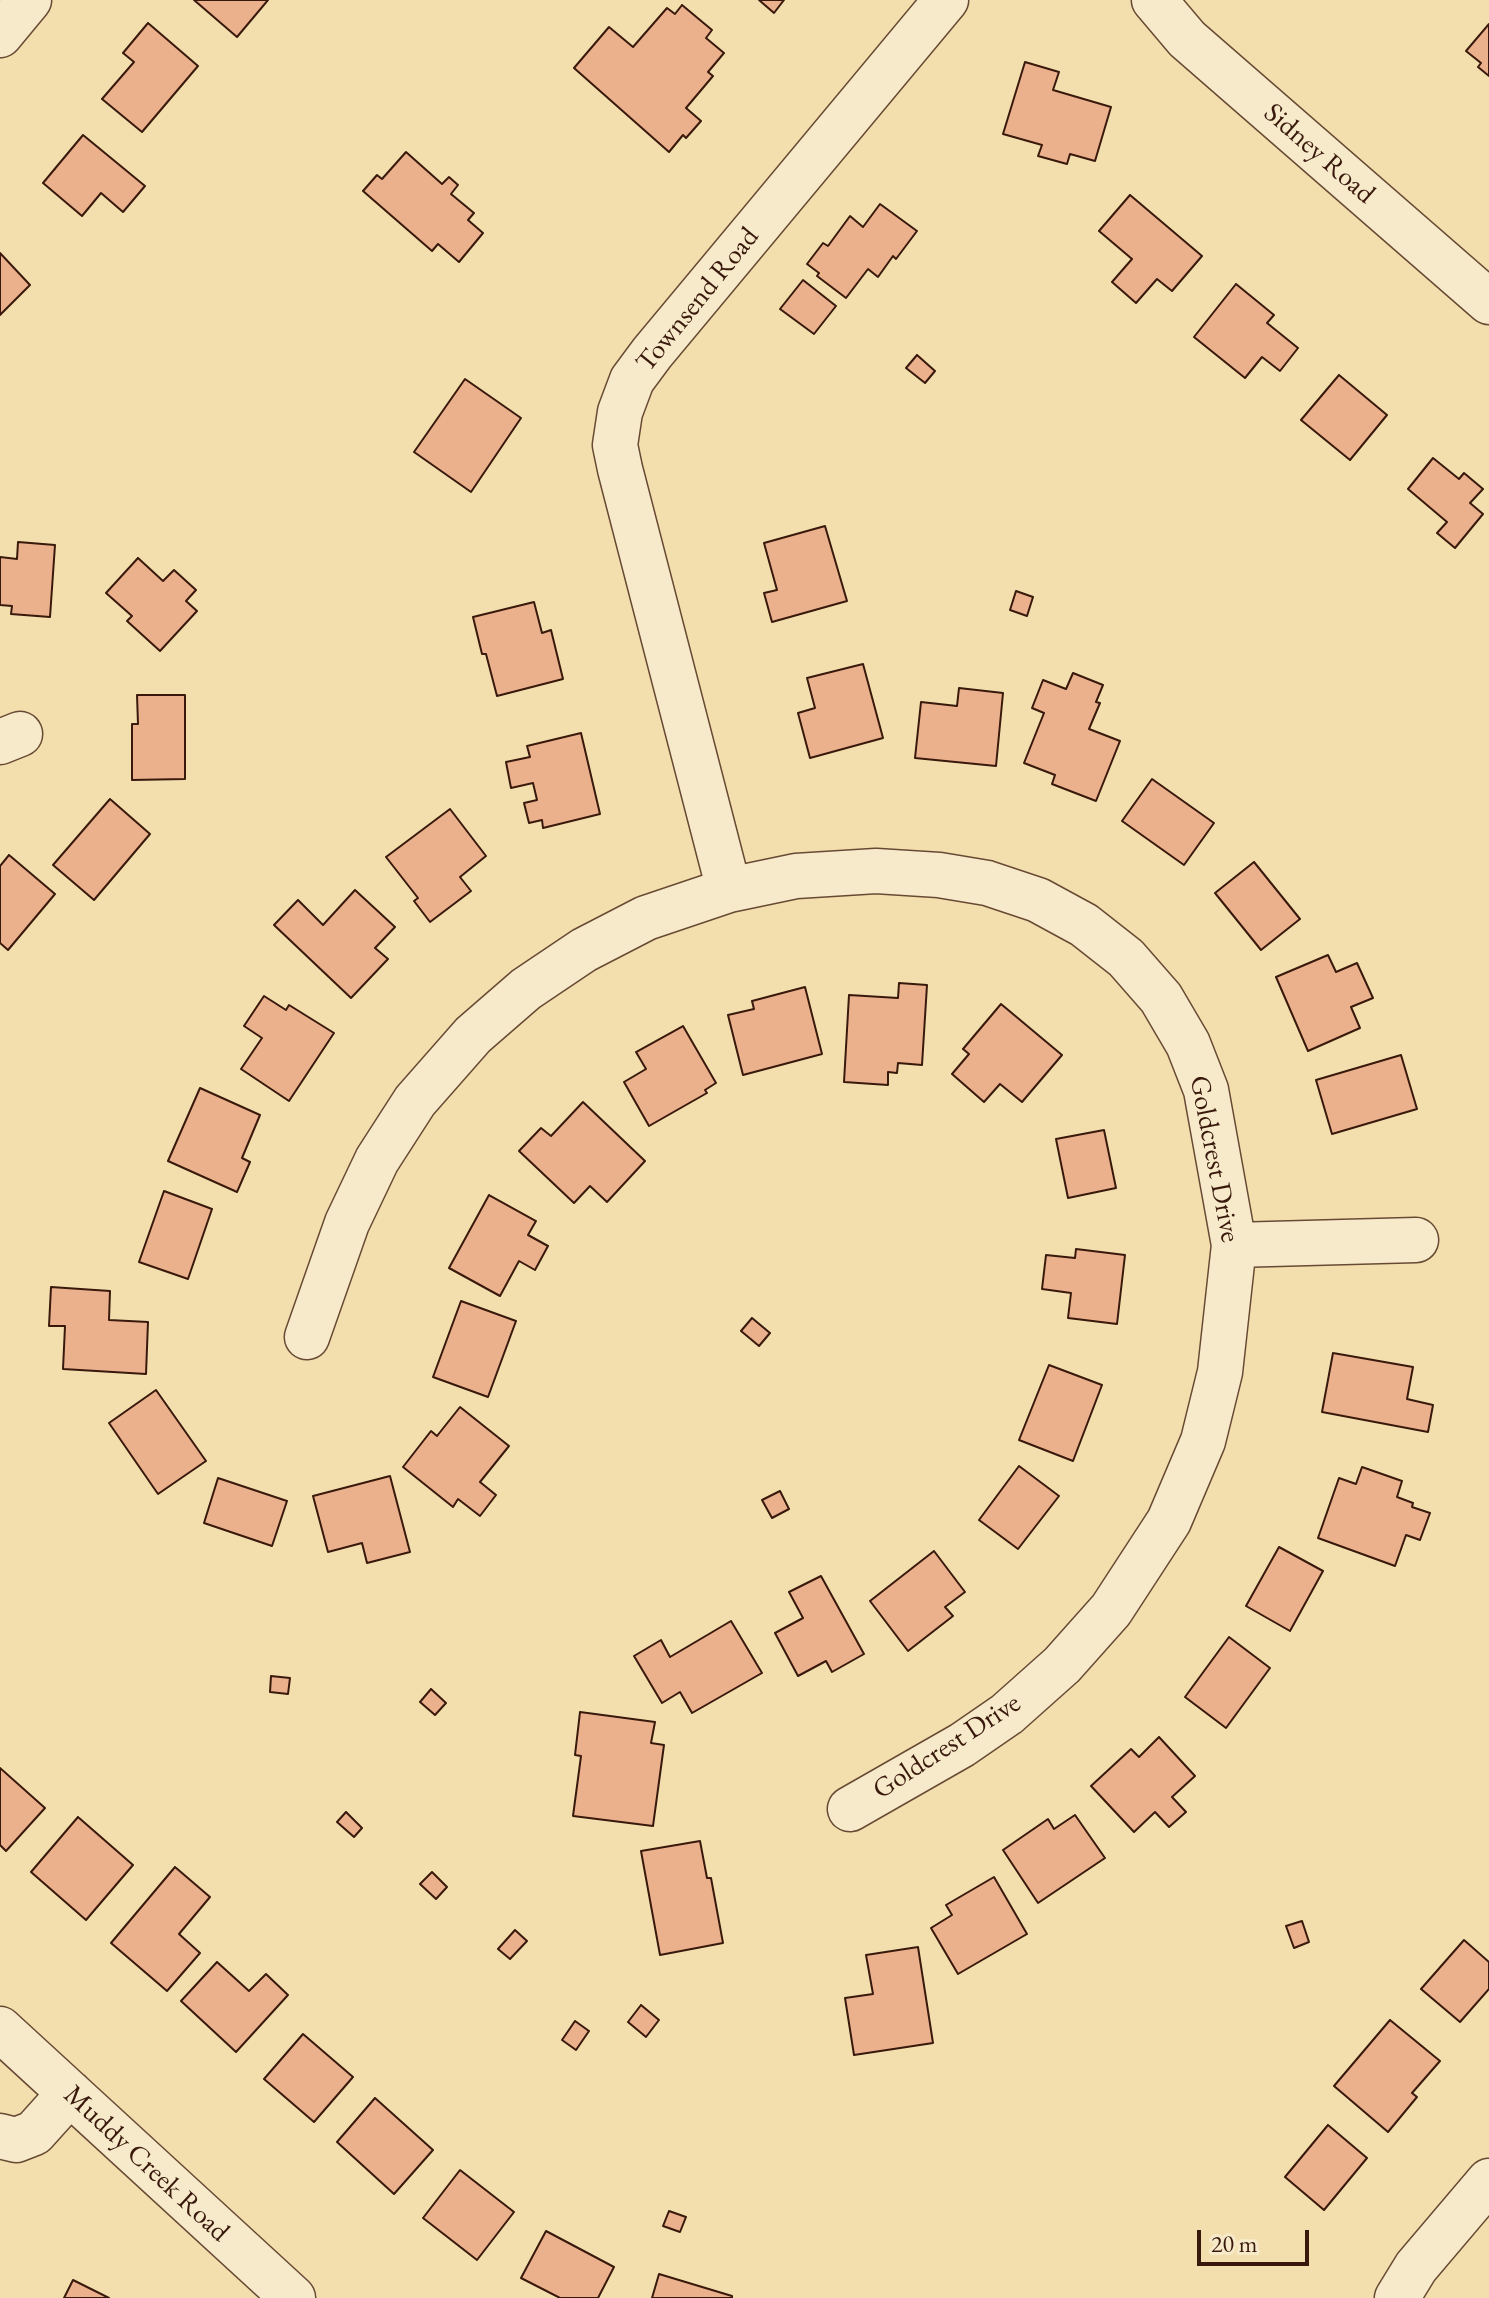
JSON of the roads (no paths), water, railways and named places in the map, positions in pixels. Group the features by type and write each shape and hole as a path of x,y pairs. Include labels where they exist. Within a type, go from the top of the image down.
{"street":[{"path":"0,35 29,0"},
{"name":"Townsend Road","path":"729,890 620,469 615,445 620,412 632,380 652,353 946,0"},
{"name":"Sidney Road","path":"1154,0 1187,39 1489,302"},
{"name":"Goldcrest Drive","path":"307,1337 347,1223 377,1160 415,1101 473,1035 526,989 584,950 646,918 729,890 796,876 876,871 939,875 987,883 1038,900 1084,925 1126,958 1161,998 1188,1044 1206,1090 1234,1245 1220,1372 1203,1441 1169,1521 1111,1610 1062,1665 1007,1714 962,1745 850,1809"},
{"path":"1234,1245 1416,1240"},
{"name":"Muddy Creek Road","path":"0,2029 276,2292"},
{"path":"0,2136 16,2140 34,2133 70,2093"},
{"path":"1397,2298 1416,2267 1489,2181"}]}
